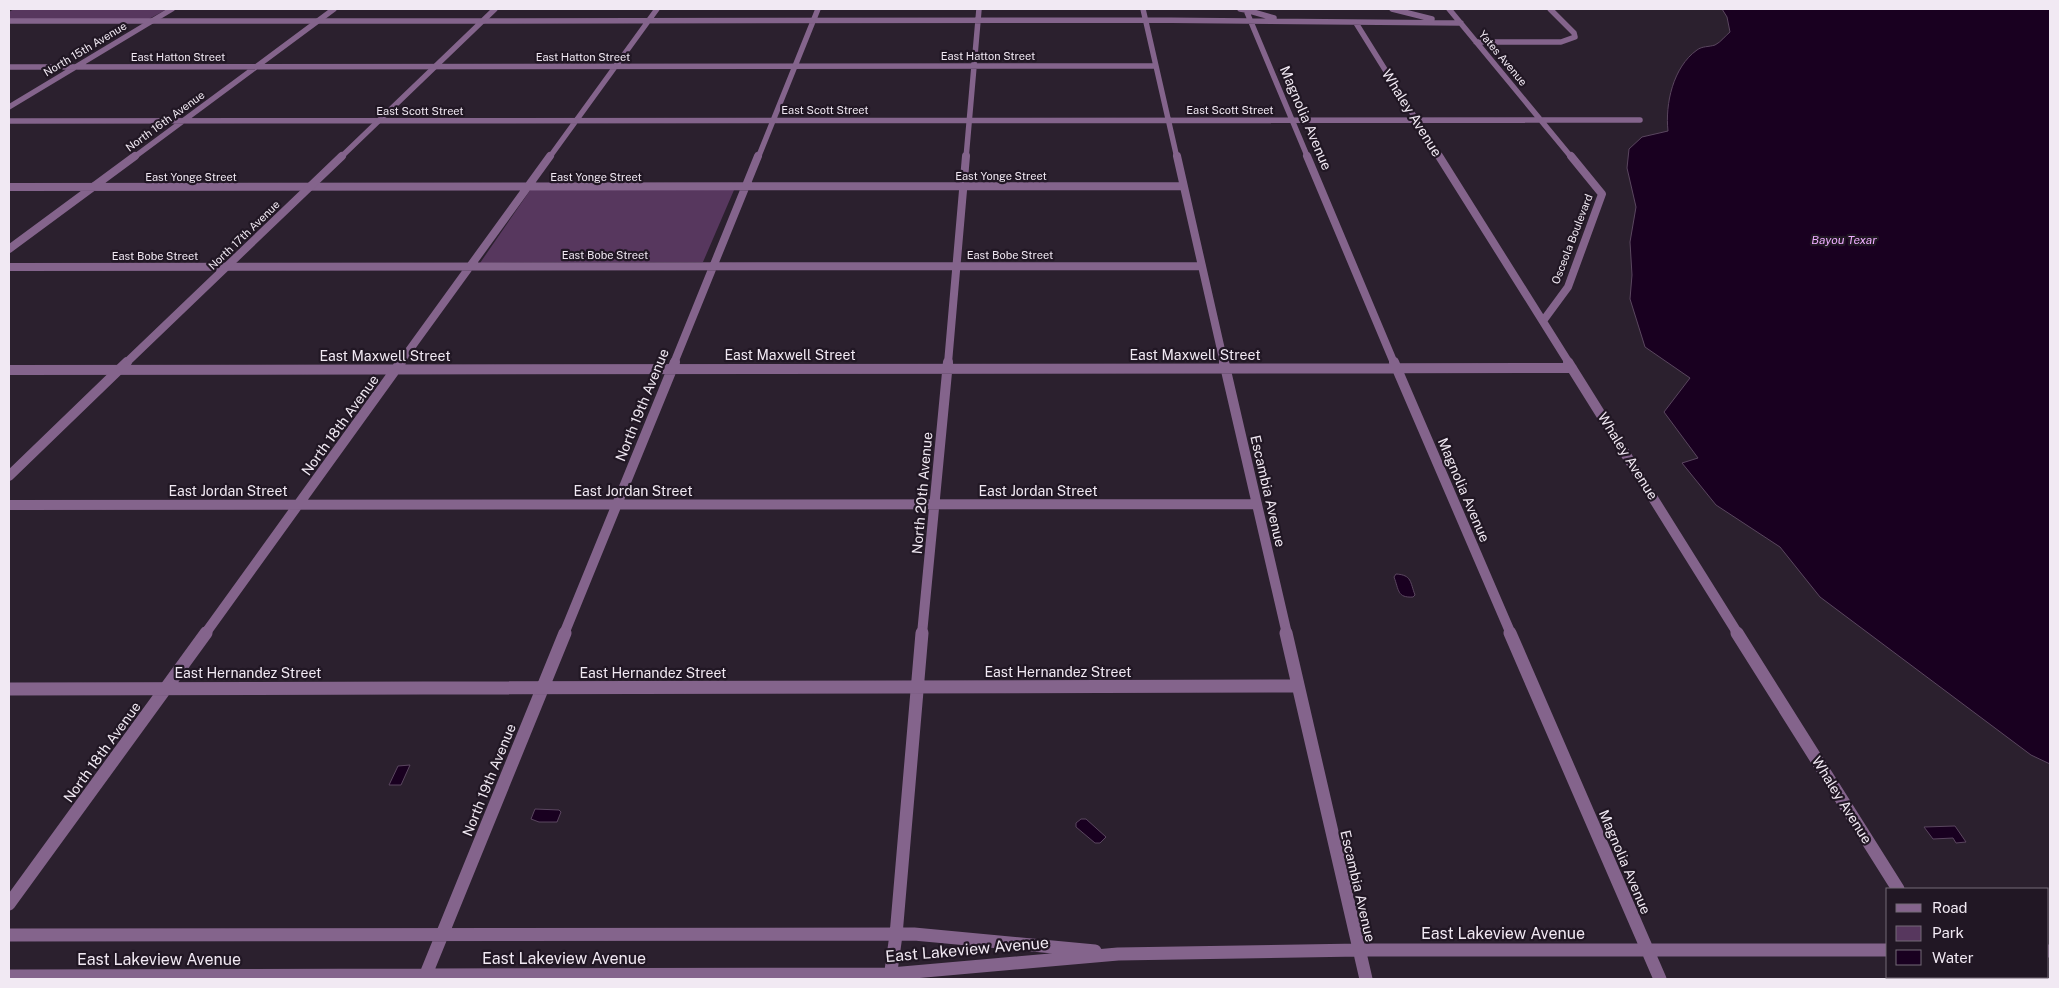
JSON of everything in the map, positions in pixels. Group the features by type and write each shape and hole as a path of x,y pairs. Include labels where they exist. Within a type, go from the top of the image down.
{"street":[{"name":"North 15th Avenue","path":"9,107 172,9"},
{"name":"North 16th Avenue","path":"9,249 334,9"},
{"name":"North 17th Avenue","path":"9,476 495,9"},
{"name":"North 18th Avenue","path":"9,904 657,9"},
{"name":"North 19th Avenue","path":"424,978 818,9"},
{"name":"North 20th Avenue","path":"890,976 896,934 906,805 957,266 979,9"},
{"name":"Escambia Avenue","path":"1143,9 1297,686 1366,979"},
{"path":"1392,9 1448,23"},
{"name":"Yates Avenue","path":"1449,9 1541,120"},
{"path":"1476,42 1561,42 1574,39 1574,33 1550,9"},
{"name":"Magnolia Avenue","path":"1243,10 1250,21 1396,368 1660,979"},
{"name":"Magnolia Avenue","path":"1243,10 1287,22 1300,23"},
{"path":"9,21 1146,20 1300,23 1461,23"},
{"name":"Whaley Avenue","path":"1356,23 1897,888"},
{"name":"East Hatton Street","path":"9,67 1156,66"},
{"name":"Osceola Boulevard","path":"1541,120 1602,194 1568,287 1543,321"},
{"name":"East Scott Street","path":"9,121 1640,120"},
{"name":"East Yonge Street","path":"9,187 1183,186"},
{"name":"East Bobe Street","path":"9,267 1202,266"},
{"name":"East Maxwell Street","path":"9,370 1572,368"},
{"name":"East Jordan Street","path":"9,505 1257,504"},
{"name":"East Hernandez Street","path":"9,689 1297,686"},
{"name":"East Lakeview Avenue","path":"9,935 914,934 1118,954"},
{"name":"East Lakeview Avenue","path":"9,976 424,978 890,976 1118,954 1360,950 1886,950"}],"green space":[{"path":"14,9 167,9 149,19 9,19 9,12"},
{"path":"531,189 734,190 703,262 480,263"}],"water":[{"name":"Bayou Texar","path":"1722,9 2050,9 2050,764 2031,755 1820,597 1780,547 1716,505 1682,463 1698,458 1664,412 1690,378 1645,347 1630,299 1632,275 1630,242 1636,207 1627,168 1629,149 1642,137 1668,131 1668,109 1672,87 1682,66 1697,50 1715,45 1730,32 1727,17"},
{"path":"1396,574 1405,576 1410,580 1415,595 1413,597 1401,595 1394,577"},
{"path":"410,765 401,785 389,785 398,766"},
{"path":"535,809 559,810 561,812 557,822 539,822 531,819"},
{"path":"1081,819 1086,819 1106,837 1100,843 1095,843 1076,827 1076,823"},
{"path":"1955,826 1966,842 1956,843 1953,838 1933,839 1924,827"}]}
